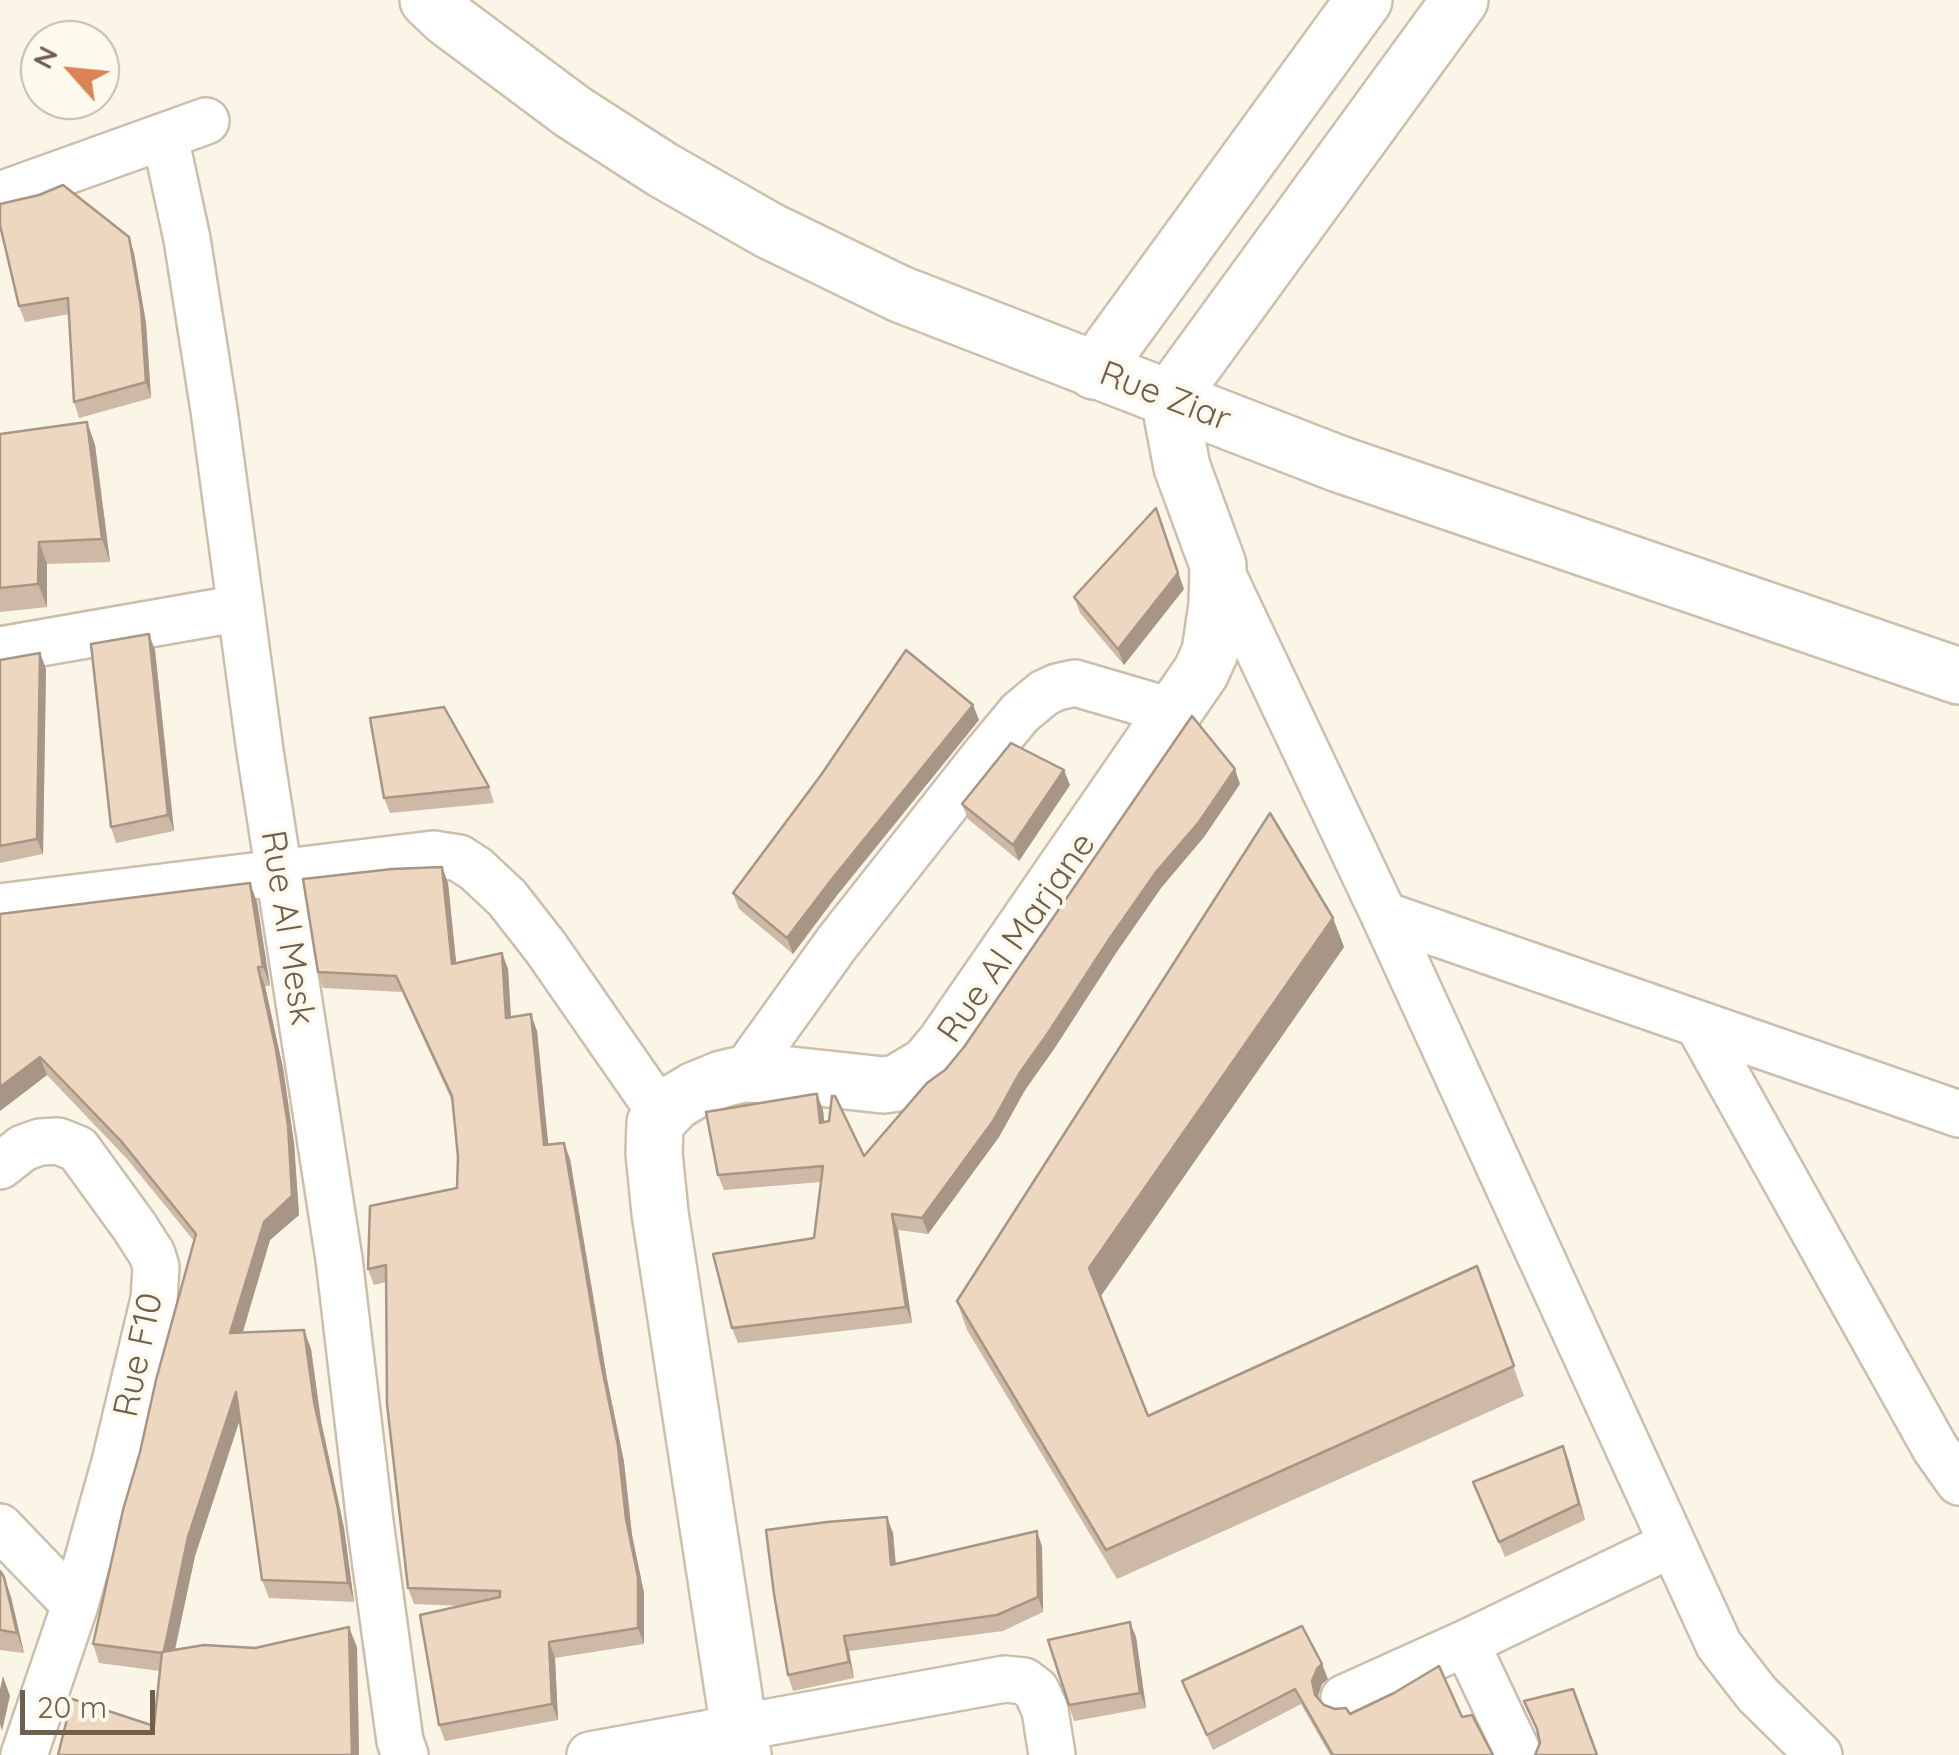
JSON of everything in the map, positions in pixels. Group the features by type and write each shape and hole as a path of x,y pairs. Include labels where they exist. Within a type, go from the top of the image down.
{"main road":[{"name":"Rue Ziar","path":"428,0 573,112 663,170 770,232 900,294 1340,464 1959,676"},
{"path":"1094,370 1364,0"},
{"path":"1169,399 1460,0"},
{"name":"Rue Al Marjane","path":"662,1115 695,1090 744,1074 897,1083 926,1065 944,1045 1174,712 1210,652 1218,565 1182,466 1169,399"},
{"path":"662,1115 654,1133 660,1213 741,1741"}],"street":[{"name":"Rue Al Mesk","path":"0,196 186,129 188,239 260,751 339,1259 370,1522 401,1738"},
{"path":"1218,565 1384,915 1719,1645 1757,1694 1819,1755"},
{"path":"0,650 241,608"},
{"path":"744,1074 837,944 1020,714 1057,686 1076,684 1174,712"},
{"path":"0,907 433,854 459,858 476,868 507,898 662,1115"},
{"path":"1384,915 1959,1114"},
{"path":"1698,1024 1935,1448 1959,1482"},
{"name":"Rue F10","path":"0,1166 23,1148 40,1142 58,1141 78,1150 134,1226 156,1267 154,1299 114,1462 74,1605 24,1755"},
{"path":"0,1528 74,1605"},
{"path":"1344,1698 1672,1544"},
{"path":"1466,1642 1519,1755"},
{"path":"590,1755 741,1741 1004,1679 1024,1681 1036,1690 1045,1710 1052,1755"}],"building":[{"path":"63,185 129,237 141,307 146,382 74,402 68,298 19,306 0,225 0,204"},
{"path":"87,422 102,539 39,542 38,584 0,588 0,434"},
{"path":"1156,508 1178,573 1118,649 1074,597"},
{"path":"149,634 168,815 111,827 91,644"},
{"path":"906,650 973,705 787,938 733,893 821,775"},
{"path":"40,653 37,839 0,846 0,660"},
{"path":"444,707 489,787 384,798 370,718"},
{"path":"1192,716 1235,769 1199,822 1156,872 1019,1074 993,1121 922,1218 892,1214 906,1307 732,1328 713,1254 814,1238 823,1166 718,1175 706,1112 817,1094 820,1123 829,1121 835,1096 864,1156 964,1047"},
{"path":"1011,743 1064,770 1013,845 962,804"},
{"path":"1270,813 1333,918 1089,1268 1148,1416 1477,1266 1514,1366 1106,1550 957,1301"},
{"path":"442,867 452,964 502,953 506,1018 531,1014 544,1145 564,1143 618,1446 626,1519 638,1577 638,1628 549,1642 552,1704 439,1725 420,1615 500,1597 500,1591 408,1588 387,1404 386,1265 368,1269 370,1206 457,1188 452,1096 396,976 318,972 303,879"},
{"path":"250,883 263,967 258,967 288,1125 292,1196 264,1222 230,1333 304,1330 348,1583 262,1580 236,1392 188,1537 164,1651 93,1644 123,1510 196,1234 121,1141 40,1057 0,1087 0,914"},
{"path":"1563,1446 1579,1504 1499,1542 1473,1482"},
{"path":"887,1517 891,1565 1037,1531 1038,1597 997,1615 844,1636 849,1662 788,1675 766,1530"},
{"path":"0,1571 4,1577 17,1633 0,1630"},
{"path":"1130,1622 1140,1693 1069,1705 1048,1640"},
{"path":"1302,1626 1322,1664 1312,1681 1315,1695 1324,1705 1346,1708 1350,1714 1439,1666 1462,1717 1472,1715 1493,1755 1333,1755 1295,1689 1207,1735 1182,1681"},
{"path":"349,1627 352,1755 58,1755 72,1699 154,1726 162,1652 204,1645 255,1648"},
{"path":"1573,1689 1597,1755 1535,1755 1540,1743 1524,1701"}]}
